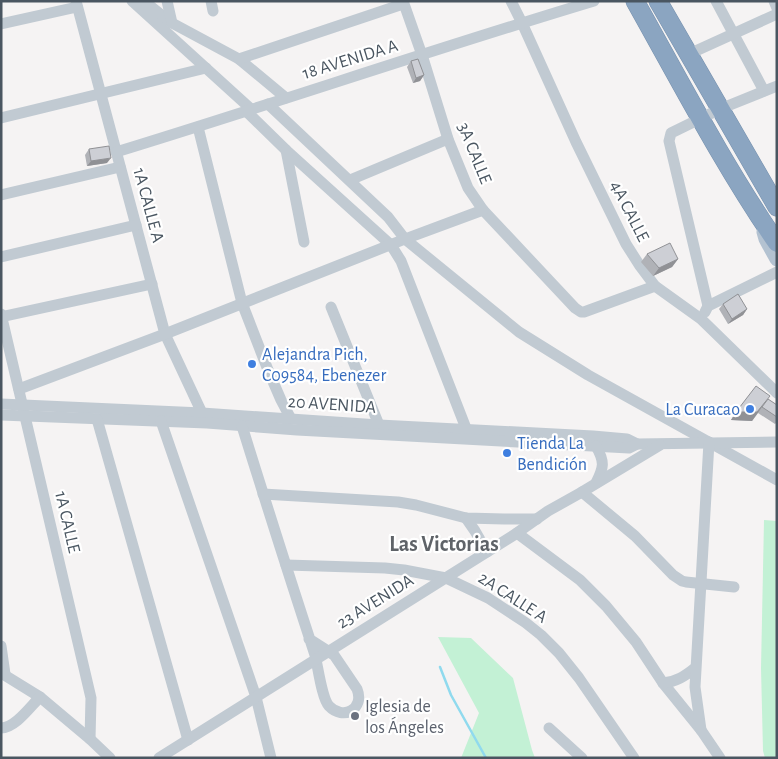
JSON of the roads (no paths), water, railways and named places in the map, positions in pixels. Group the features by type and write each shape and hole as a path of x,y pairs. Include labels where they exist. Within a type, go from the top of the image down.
{"highway":[{"path":"635,1 762,223 777,243"},
{"path":"658,1 777,207"},
{"path":"666,58 678,64 702,105 720,109"},
{"path":"701,118 718,121 739,155 750,160"}],"main road":[{"path":"762,223 766,239 777,259"}],"street":[{"path":"132,1 206,68 286,150 391,244 400,261 469,434"},
{"path":"144,1 172,23 239,59 286,98"},
{"path":"167,1 172,23"},
{"name":"4A CALLE","path":"511,1 576,142 626,244 640,266 655,286 701,319 777,393"},
{"name":"18 AVENIDA A","path":"116,152 594,1"},
{"path":"716,1 764,91"},
{"path":"774,1 777,8"},
{"path":"239,59 403,2"},
{"name":"3A CALLE","path":"403,2 422,55 448,139 468,188 483,210 575,308 581,312 655,286"},
{"path":"1,24 76,4"},
{"name":"1A CALLE A","path":"76,4 165,334 202,413"},
{"path":"688,54 777,14"},
{"path":"1,118 206,68"},
{"path":"708,306 669,141 671,133 720,109 777,86"},
{"path":"268,104 388,217 405,239 519,332 588,375 777,480"},
{"path":"198,127 242,304 268,370 291,419"},
{"path":"350,180 448,139"},
{"path":"286,150 304,242"},
{"path":"1,195 120,167"},
{"path":"19,389 483,210"},
{"path":"1,257 136,225"},
{"path":"701,319 708,306 777,272"},
{"path":"2,316 152,284"},
{"path":"331,307 379,425"},
{"name":"1A CALLE","path":"2,316 91,698 90,739"},
{"path":"1,404 24,410"},
{"path":"1,415 24,410"},
{"name":"20 AVENIDA","path":"24,410 202,413 379,425 628,448 637,444 777,442"},
{"name":"20 AVENIDA","path":"24,410 97,419 161,421 383,435 469,434 627,439 637,444"},
{"path":"97,419 188,740"},
{"path":"161,421 256,697 271,758"},
{"path":"242,426 309,639 316,659 326,704 335,712 341,714 352,710 359,702 358,690 336,658 329,651 309,639"},
{"path":"701,730 695,686 695,668 709,442"},
{"name":"23 AVENIDA","path":"159,758 517,533 548,511 662,444"},
{"path":"596,446 602,457 602,472 596,483"},
{"path":"582,492 635,536 673,575 682,581 734,587"},
{"path":"263,494 398,502 466,518 537,519"},
{"path":"466,518 487,552"},
{"path":"517,533 580,580 593,592 636,642 663,683 701,730 720,758"},
{"name":"2A CALLE A","path":"286,565 385,568 446,578 488,598 530,626 559,653 579,678 634,758"},
{"path":"1,646 3,674 40,697 110,758"},
{"path":"663,683 679,679 695,668"},
{"path":"1,728 15,723 40,697"},
{"path":"549,728 582,758"}],"waterway":[{"path":"440,667 451,695 486,758"}],"place":[{"name":"Alejandra Pich, C09584, Ebenezer","path":"252,364"},
{"name":"La Curacao","path":"750,409"},
{"name":"Tienda La Bendición","path":"507,453"},
{"name":"Iglesia de los Ángeles","path":"355,716"}],"district":[{"name":"Las Victorias","path":"444,543"}]}
